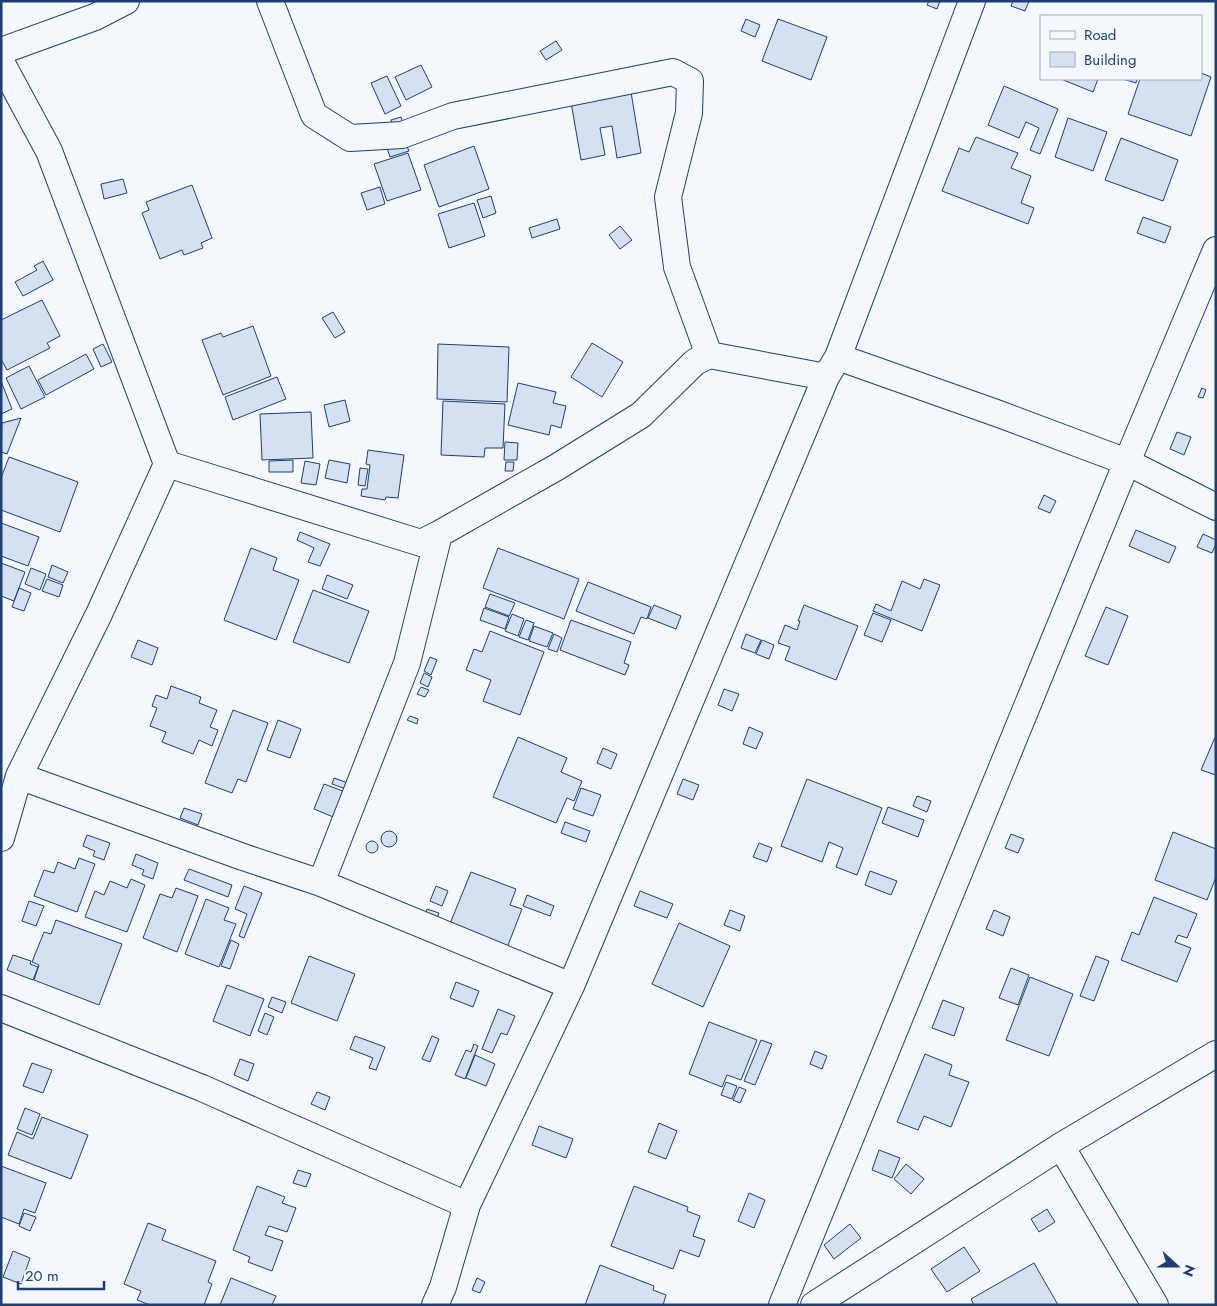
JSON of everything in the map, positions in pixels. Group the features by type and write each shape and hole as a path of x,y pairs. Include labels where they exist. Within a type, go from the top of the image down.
{"street":[{"path":"1,51 94,17 126,1"},
{"path":"270,1 314,115 350,138 402,135 453,116 674,72 690,81 689,113 668,197 677,267 709,355"},
{"path":"435,1305 444,1287 467,1205 571,986 832,367 972,1"},
{"path":"1,62 49,151 167,464 99,614 20,776 1,838"},
{"path":"782,1305 1127,462 1216,250"},
{"path":"167,464 421,543 440,534 557,466 641,415 696,362 709,355 832,367 999,414 1127,462 1216,507"},
{"path":"321,883 407,663 440,534"},
{"path":"20,776 243,857 321,883 571,986"},
{"path":"1,1008 202,1088 467,1205"},
{"path":"814,1305 1061,1146 1216,1054"},
{"path":"1061,1146 1155,1305"}],"building":[{"path":"929,1 940,1 937,9 927,5"},
{"path":"1013,1 1029,1 1025,11 1011,6"},
{"path":"746,19 760,25 755,37 741,31"},
{"path":"778,19 827,37 811,80 762,61"},
{"path":"556,41 562,50 546,60 540,51"},
{"path":"421,65 432,87 406,100 395,77"},
{"path":"1202,73 1211,77 1191,136 1128,114 1140,80 1202,80"},
{"path":"387,76 401,106 385,114 371,83"},
{"path":"1063,80 1098,80 1093,92"},
{"path":"1126,80 1137,80 1136,83"},
{"path":"1004,86 1058,109 1040,154 1030,150 1039,128 1026,122 1019,138 988,125"},
{"path":"631,92 641,153 617,158 612,126 600,128 605,155 581,160 571,102"},
{"path":"401,117 404,127 394,130 391,120"},
{"path":"1068,118 1107,132 1093,171 1055,157"},
{"path":"976,137 1018,153 1011,168 1031,176 1021,203 1034,208 1028,224 942,191 959,148 969,152"},
{"path":"1121,138 1178,160 1163,201 1105,180"},
{"path":"405,142 409,151 390,157 387,148"},
{"path":"474,146 489,189 439,207 424,165"},
{"path":"408,153 421,190 387,201 374,164"},
{"path":"123,179 127,193 104,199 101,184"},
{"path":"192,185 212,238 201,243 203,248 184,255 182,250 160,259 142,213 149,210 146,202"},
{"path":"380,187 385,204 367,210 361,193"},
{"path":"491,196 496,213 483,218 477,200"},
{"path":"474,203 485,236 449,248 438,214"},
{"path":"1143,217 1171,227 1165,243 1137,233"},
{"path":"557,219 560,229 532,238 529,228"},
{"path":"620,226 632,240 620,249 609,235"},
{"path":"43,261 53,280 23,296 15,282 37,270 34,266"},
{"path":"42,300 60,336 47,343 50,348 7,370 1,359 1,320"},
{"path":"333,312 345,332 335,338 322,318"},
{"path":"253,326 271,376 223,395 202,340 221,333 223,337"},
{"path":"592,343 623,362 602,397 571,377"},
{"path":"103,344 112,362 101,367 93,349"},
{"path":"438,344 509,347 507,402 437,399"},
{"path":"86,354 94,369 46,395 38,380"},
{"path":"29,366 45,397 21,409 6,378"},
{"path":"277,377 286,399 233,420 225,397"},
{"path":"1,381 12,409 1,414"},
{"path":"518,383 556,392 553,403 566,406 561,428 551,425 549,435 508,425"},
{"path":"1202,388 1206,390 1203,398 1198,397"},
{"path":"345,400 350,421 329,427 324,405"},
{"path":"443,401 505,404 503,448 485,448 484,457 441,455"},
{"path":"311,412 313,458 262,460 260,414"},
{"path":"21,418 7,454 1,452 2,423"},
{"path":"1177,432 1191,437 1184,455 1170,449"},
{"path":"505,442 518,443 517,460 504,460"},
{"path":"368,450 404,455 398,498 386,497 385,500 361,496 362,489 367,489 370,465 366,464"},
{"path":"9,457 78,482 60,532 1,510 1,478"},
{"path":"293,460 293,472 269,472 269,461"},
{"path":"329,460 350,464 347,483 325,478"},
{"path":"305,461 320,464 316,485 301,483"},
{"path":"506,462 514,462 513,471 505,471"},
{"path":"360,468 368,469 365,486 358,485"},
{"path":"1044,495 1056,501 1050,513 1038,508"},
{"path":"1,523 39,537 28,566 1,556"},
{"path":"1136,530 1176,547 1169,563 1129,546"},
{"path":"300,532 330,544 320,566 308,562 314,548 297,540"},
{"path":"1203,534 1216,540 1212,553 1197,547"},
{"path":"251,548 277,558 273,570 299,580 276,640 224,620"},
{"path":"498,548 579,579 564,619 483,588"},
{"path":"1,563 25,572 14,601 1,596"},
{"path":"52,565 68,572 63,583 48,577"},
{"path":"31,568 46,574 40,590 25,584"},
{"path":"327,575 353,585 347,599 322,589"},
{"path":"47,579 63,585 59,597 42,591"},
{"path":"924,579 940,585 922,631 873,611 876,604 891,611 902,581 920,589"},
{"path":"588,582 651,607 647,619 641,617 634,634 576,611"},
{"path":"19,588 31,593 24,611 12,607"},
{"path":"313,590 369,611 349,663 293,642"},
{"path":"490,594 515,603 509,616 485,607"},
{"path":"654,605 681,616 676,629 648,618"},
{"path":"804,605 858,626 836,680 785,660 790,647 778,643 785,625 797,630"},
{"path":"1106,607 1128,616 1108,665 1085,656"},
{"path":"484,608 509,617 505,629 480,620"},
{"path":"873,613 891,620 882,642 864,635"},
{"path":"512,614 524,619 518,636 505,631"},
{"path":"526,620 534,623 528,640 519,637"},
{"path":"571,620 631,642 624,663 629,665 625,675 560,650"},
{"path":"534,626 553,633 547,647 529,641"},
{"path":"490,631 544,652 520,715 483,701 491,680 466,670 474,649 482,652"},
{"path":"554,634 562,638 557,652 548,649"},
{"path":"746,634 761,640 755,653 741,648"},
{"path":"138,640 158,648 152,665 131,657"},
{"path":"762,640 774,645 769,659 756,654"},
{"path":"430,657 437,660 431,675 424,671"},
{"path":"424,673 432,677 428,687 420,683"},
{"path":"171,686 201,697 199,703 217,710 210,727 218,730 212,746 199,740 193,754 162,742 166,732 150,726 157,708 152,706 156,695 167,699"},
{"path":"421,687 429,690 425,697 417,694"},
{"path":"724,689 739,694 732,711 718,705"},
{"path":"233,710 268,723 246,782 238,779 232,793 205,783"},
{"path":"410,716 418,719 417,724 407,720"},
{"path":"278,720 301,729 290,758 267,750"},
{"path":"749,727 763,733 756,749 743,744"},
{"path":"1216,735 1216,775 1201,770"},
{"path":"518,737 567,758 561,772 582,781 574,801 567,798 556,823 493,797"},
{"path":"603,748 617,754 611,769 597,763"},
{"path":"334,778 348,783 346,789 332,784"},
{"path":"683,779 699,785 693,800 677,794"},
{"path":"807,779 882,808 857,875 836,867 843,848 829,842 822,862 781,846"},
{"path":"324,784 348,793 338,819 314,809"},
{"path":"581,788 601,795 593,816 573,809"},
{"path":"917,796 931,801 927,812 913,806"},
{"path":"888,807 924,820 918,837 882,823"},
{"path":"184,808 202,814 198,825 180,818"},
{"path":"565,822 590,831 586,842 561,833"},
{"path":"389,831 395,833 397,839 395,845 389,847 383,845 381,839 383,833"},
{"path":"1173,832 1216,849 1216,877 1207,900 1155,880"},
{"path":"1011,834 1024,839 1018,853 1005,848"},
{"path":"87,835 110,843 104,860 93,856 95,851 83,846"},
{"path":"370,841 374,841 378,847 374,853 370,853 366,849 366,845"},
{"path":"759,843 772,848 767,862 753,857"},
{"path":"136,854 158,863 153,879 142,875 144,870 132,865"},
{"path":"79,858 95,864 77,912 34,896 44,870 54,873 58,862 75,869"},
{"path":"189,869 232,885 228,897 184,880"},
{"path":"870,871 897,881 891,895 865,885"},
{"path":"471,872 516,889 510,905 522,909 505,953 447,931"},
{"path":"131,879 145,885 127,932 85,917 95,891 104,895 110,881 127,888"},
{"path":"244,886 262,893 244,938 239,936 247,914 235,909"},
{"path":"436,886 448,891 442,906 430,901"},
{"path":"176,888 198,896 177,952 143,938 160,894 172,898"},
{"path":"640,891 673,904 667,918 634,906"},
{"path":"527,895 554,906 550,916 523,906"},
{"path":"1154,897 1197,914 1187,938 1178,935 1175,942 1191,948 1177,982 1121,960 1132,932 1139,935"},
{"path":"206,899 229,908 224,920 236,924 219,967 185,954"},
{"path":"29,901 44,906 36,926 22,921"},
{"path":"427,909 439,913 434,926 422,922"},
{"path":"730,910 745,916 740,931 724,925"},
{"path":"994,910 1010,917 1003,936 986,929"},
{"path":"56,920 122,944 99,1005 34,980 39,965 32,962 44,932 51,934"},
{"path":"679,923 730,946 703,1007 652,984"},
{"path":"231,940 239,944 230,969 221,966"},
{"path":"13,955 31,961 30,964 38,967 33,980 7,970"},
{"path":"309,956 355,974 337,1021 291,1003"},
{"path":"1096,956 1109,961 1094,1001 1080,996"},
{"path":"1011,968 1029,975 1018,1005 999,998"},
{"path":"1030,977 1073,994 1049,1056 1006,1040"},
{"path":"456,982 479,991 473,1007 450,998"},
{"path":"227,985 264,999 250,1036 213,1021"},
{"path":"272,997 286,1002 282,1013 268,1007"},
{"path":"943,1000 964,1008 954,1036 932,1028"},
{"path":"498,1009 515,1016 507,1035 501,1033 492,1053 482,1049"},
{"path":"265,1013 274,1017 267,1035 258,1031"},
{"path":"709,1022 757,1040 741,1080 727,1075 722,1087 689,1074"},
{"path":"355,1036 385,1047 376,1070 369,1068 373,1058 350,1049"},
{"path":"432,1036 439,1039 430,1062 422,1059"},
{"path":"761,1040 772,1044 755,1085 744,1081"},
{"path":"474,1044 478,1046 465,1079 455,1075 466,1050 471,1052"},
{"path":"815,1051 827,1056 822,1069 810,1064"},
{"path":"925,1054 952,1065 949,1075 969,1082 951,1127 924,1116 918,1130 897,1122"},
{"path":"475,1055 495,1064 486,1086 466,1078"},
{"path":"240,1059 254,1064 248,1081 234,1075"},
{"path":"32,1063 52,1070 43,1093 23,1086"},
{"path":"726,1082 737,1086 732,1099 721,1095"},
{"path":"739,1087 746,1090 740,1103 733,1100"},
{"path":"317,1092 330,1097 325,1110 311,1104"},
{"path":"25,1108 40,1114 32,1135 17,1129"},
{"path":"42,1117 88,1135 71,1179 8,1155 17,1132 33,1139"},
{"path":"659,1123 677,1131 666,1159 648,1152"},
{"path":"539,1126 573,1139 566,1158 532,1145"},
{"path":"879,1150 900,1158 892,1178 872,1170"},
{"path":"906,1164 924,1179 911,1194 894,1179"},
{"path":"1,1166 46,1183 35,1213 24,1209 19,1224 1,1217"},
{"path":"298,1170 311,1174 306,1187 293,1183"},
{"path":"257,1186 285,1197 282,1203 296,1208 287,1232 269,1226 265,1235 283,1241 272,1271 248,1262 250,1257 233,1250"},
{"path":"634,1186 688,1207 687,1211 700,1216 693,1236 705,1240 699,1257 680,1250 673,1269 611,1246"},
{"path":"749,1193 765,1200 754,1228 738,1221"},
{"path":"1047,1209 1055,1222 1039,1232 1031,1219"},
{"path":"24,1213 36,1217 30,1231 19,1226"},
{"path":"148,1223 166,1230 162,1240 216,1261 208,1282 212,1284 204,1305 150,1305 137,1300 141,1291 124,1284"},
{"path":"850,1224 861,1238 834,1259 824,1245"},
{"path":"964,1247 980,1271 947,1292 931,1269"},
{"path":"13,1251 30,1258 21,1284 3,1277"},
{"path":"1034,1263 1058,1305 974,1305 971,1299"},
{"path":"600,1265 654,1286 653,1290 666,1295 663,1305 585,1305"},
{"path":"231,1278 276,1296 272,1305 220,1305"},
{"path":"477,1278 485,1282 480,1293 472,1290"}]}
